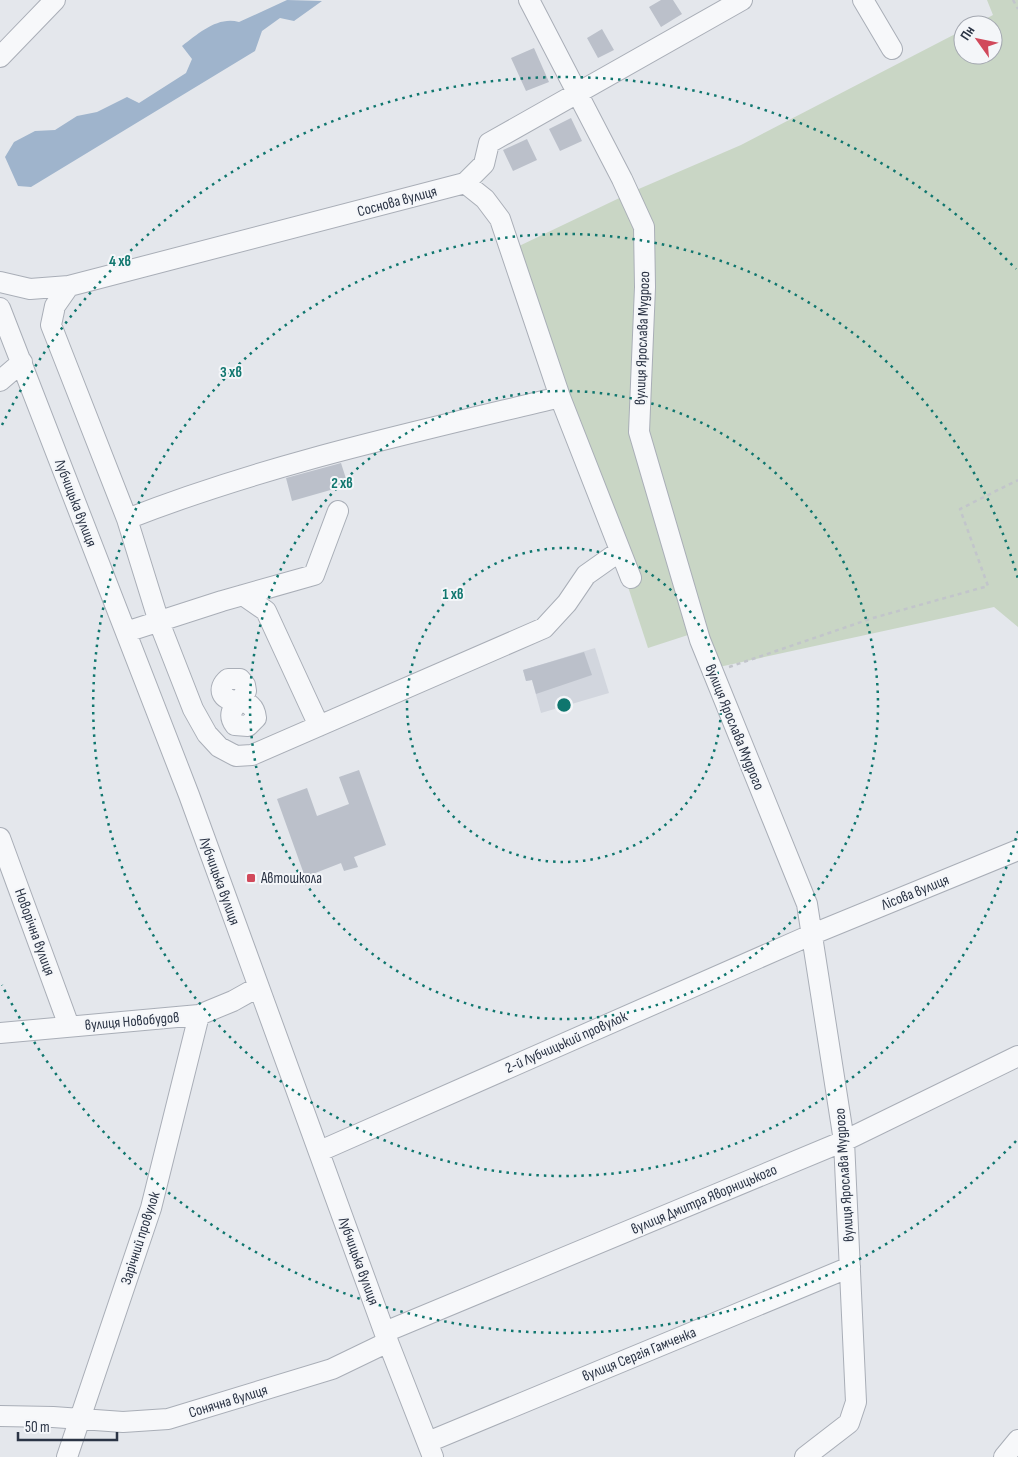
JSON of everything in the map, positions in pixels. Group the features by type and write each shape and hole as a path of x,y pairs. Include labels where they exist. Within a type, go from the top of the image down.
{"street":[{"path":"0,57 55,0"},
{"name":"вулиця Ярослава Мудрого","path":"529,0 622,179 644,226 645,287 640,432 700,640 807,904 844,1141 856,1402 849,1423 805,1457"},
{"path":"631,578 560,397 500,219 485,200 465,184 484,164 489,143 578,95 742,0"},
{"path":"863,0 892,49"},
{"name":"Соснова вулиця","path":"0,282 30,289 69,286 465,184"},
{"path":"69,286 55,306 51,325 127,519 159,622 193,709 207,734 219,748 236,756 252,755 544,628 567,603 586,575 620,551"},
{"name":"Лубчицька вулиця","path":"0,308 189,795 258,987 320,1151 386,1337 431,1449"},
{"path":"0,381 22,362"},
{"path":"127,519 189,495 347,449 560,397"},
{"path":"126,632 314,575 338,511"},
{"path":"243,595 266,611 319,726"},
{"name":"Новорічна вулиця","path":"0,838 69,1026"},
{"name":"Лісова вулиця","path":"812,934 1018,850"},
{"name":"2-й Лубчицький провулок","path":"320,1151 812,934"},
{"name":"вулиця Новобудов","path":"0,1032 199,1015 233,1001 258,987"},
{"name":"Зарічний провулок","path":"67,1457 78,1419 151,1208 199,1015"},
{"name":"вулиця Дмитра Яворницького","path":"386,1337 844,1141 1018,1056"},
{"name":"вулиця Сергія Гамченка","path":"431,1449 850,1267"},
{"name":"Сонячна вулиця","path":"0,1416 123,1422 168,1419 332,1369 386,1337"},
{"path":"1004,1457 1018,1440"}],"path":[{"path":"1013,0 1018,9"},
{"path":"713,672 873,618 988,586 960,509 1018,480"}],"shaded area":[{"path":"595,648 609,693 541,713 532,680 526,681 523,670"}],"green space":[{"path":"987,0 1018,0 1018,627 994,607 719,667 688,635 648,648 517,247 634,191 741,145 953,35 953,65 1003,65 1003,15 993,15"}],"water":[{"path":"287,0 322,1 294,21 280,18 262,31 255,51 31,187 18,186 5,157 14,142 35,131 55,130 77,116 97,112 127,97 139,103 186,73 192,59 182,46 202,31 224,21 239,22"}],"building":[{"path":"661,0 673,0 682,14 661,27 649,7"},
{"path":"602,29 614,50 598,58 587,38"},
{"path":"534,48 549,82 526,91 511,58"},
{"path":"571,118 582,141 560,151 549,129"},
{"path":"527,139 537,160 513,171 503,150"},
{"path":"341,463 348,485 292,501 286,478"},
{"path":"584,652 592,675 536,694 532,680 526,681 523,670"},
{"path":"359,770 386,845 354,857 358,867 344,871 341,863 305,877 277,799 307,788 317,816 349,804 339,777"}],"place":[{"name":"Автошкола","path":"251,878"}]}
